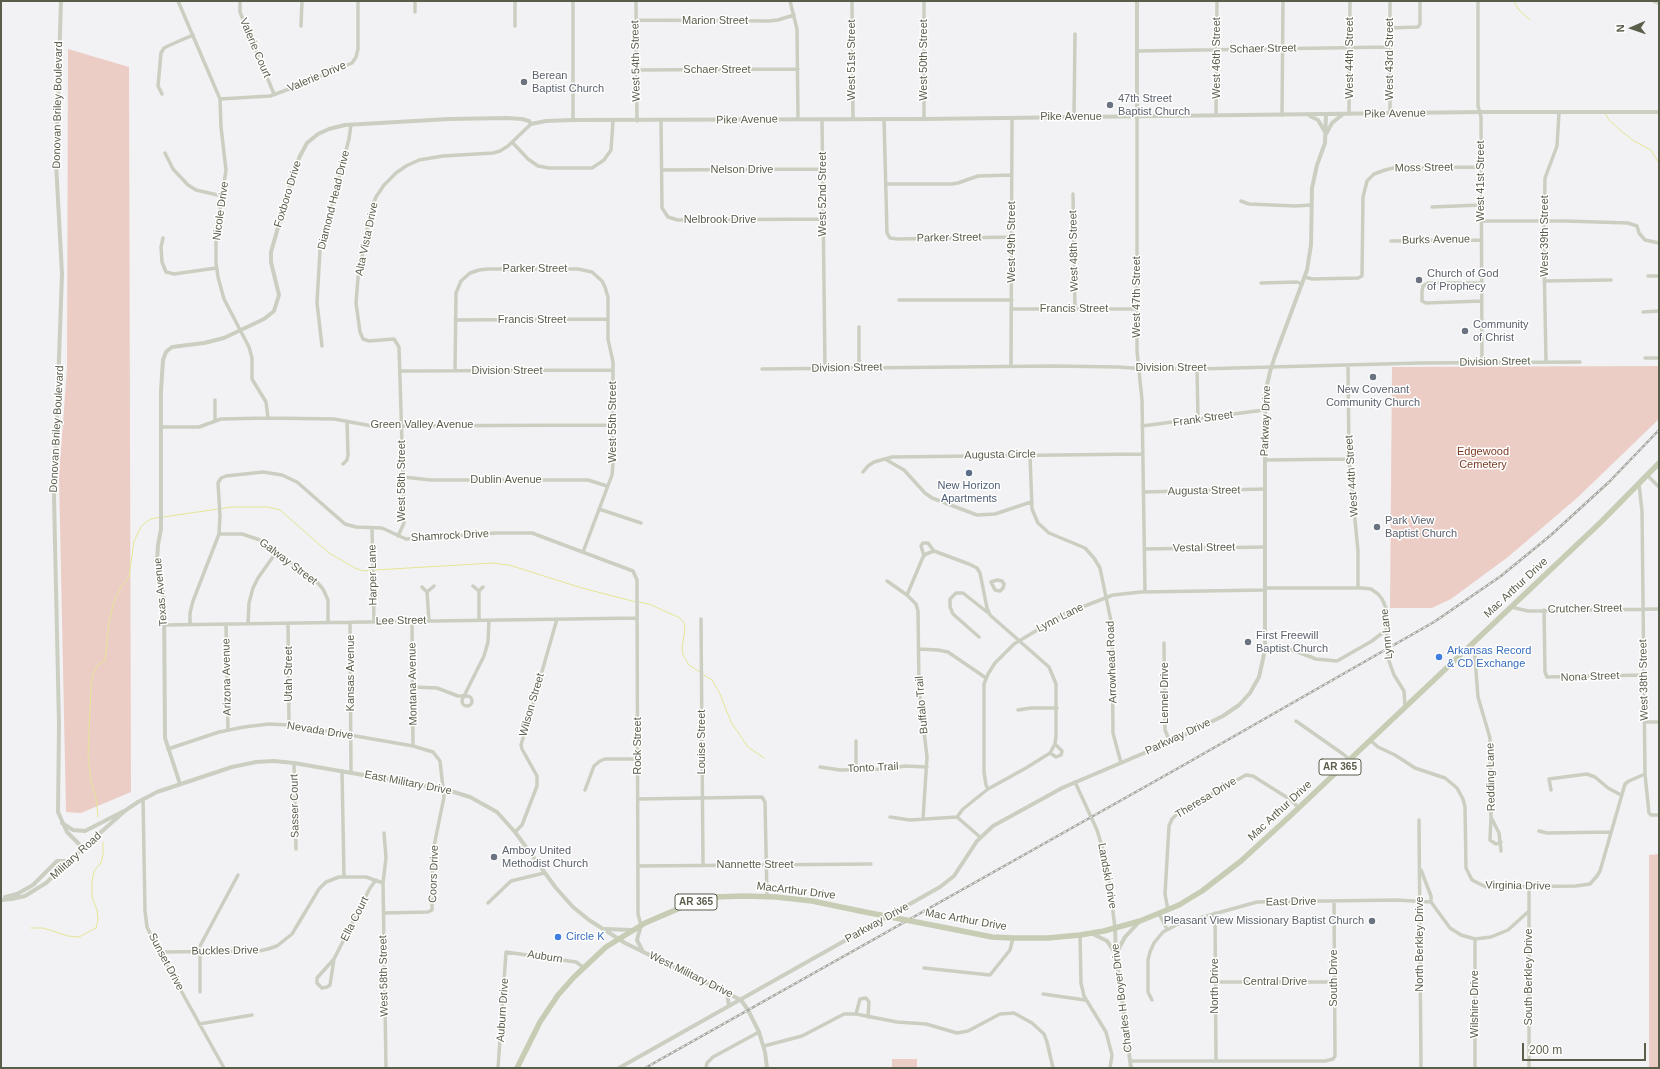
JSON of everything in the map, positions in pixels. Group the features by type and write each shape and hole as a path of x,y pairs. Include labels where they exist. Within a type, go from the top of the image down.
{"main road":[{"path":"1654,1 1659,3"},
{"name":"Mac Arthur Drive","path":"860,911 992,937 1048,938 1091,933 1140,921 1168,910 1202,891 1230,871 1370,740 1602,522 1659,463"},
{"name":"MacArthur Drive","path":"517,1068 532,1035 558,995 583,967 618,938 641,925 680,908 714,897 766,896 812,901 860,911"}],"street":[{"name":"Donovan Briley Boulevard","path":"61,1 56,163 62,274 54,497 59,725 58,812 61,822 72,838 83,848"},
{"name":"Nicole Drive","path":"178,1 220,98 221,127 226,165 216,237 216,268 224,299 241,330 251,353 252,379 266,402 268,418"},
{"name":"Valerie Court","path":"240,1 240,12 274,94"},
{"path":"301,26 302,1"},
{"name":"Valerie Drive","path":"220,98 266,96 274,94 354,61 358,49 358,1"},
{"path":"415,1 415,12"},
{"path":"514,1 515,26"},
{"path":"573,1 574,120"},
{"name":"West 54th Street","path":"636,1 637,120"},
{"path":"790,1 797,29 798,120"},
{"name":"West 51st Street","path":"852,1 853,119"},
{"name":"West 50th Street","path":"924,1 924,119"},
{"name":"West 47th Street","path":"1138,1 1136,117 1138,309 1139,368 1142,400 1145,592"},
{"name":"West 46th Street","path":"1216,115 1217,1"},
{"path":"1282,115 1283,1"},
{"name":"West 44th Street","path":"1349,114 1350,1"},
{"path":"1390,28 1418,27 1420,24 1420,1"},
{"name":"West 41st Street","path":"1478,1 1478,106 1481,118 1482,167 1482,362"},
{"name":"West 43rd Street","path":"1390,3 1390,114"},
{"name":"Marion Street","path":"636,20 769,21 794,15"},
{"path":"1074,117 1075,34"},
{"path":"162,94 158,86 160,53 164,48 192,35"},
{"name":"Schaer Street","path":"1137,52 1389,47"},
{"name":"Schaer Street","path":"637,70 798,70"},
{"name":"Pike Avenue","path":"531,124 546,121 574,120 798,120 1343,115 1480,112 1659,112"},
{"name":"West 39th Street","path":"1546,361 1544,281 1545,178 1557,146 1559,113"},
{"path":"1305,115 1318,120 1326,134"},
{"name":"Parkway Drive","path":"619,1068 944,884 959,869 980,837 993,826 1075,782 1170,742 1224,716 1244,701 1250,693 1259,677 1265,648 1264,410 1267,384 1272,366 1305,277 1311,245 1311,205 1314,173 1325,143 1326,115"},
{"name":"Parkway Drive","path":"1326,134 1332,123 1343,115"},
{"name":"Foxboro Drive","path":"167,351 174,346 213,341 241,330 267,318 276,308 279,295 271,262 271,252 300,156 307,143 318,134 332,128 351,125 449,119 507,118 526,120 531,124"},
{"name":"West 49th Street","path":"1011,366 1012,118"},
{"name":"West 52nd Street","path":"822,119 825,368"},
{"path":"884,119 886,184 952,184 978,176 1012,176"},
{"name":"Nelbrook Drive","path":"661,120 662,208 666,215 671,219 824,219"},
{"path":"512,142 528,159 538,166 549,168 592,168 604,160 611,150 612,121"},
{"name":"Alta Vista Drive","path":"400,354 398,345 394,339 364,340 361,335 356,303 357,287 371,209 379,192 396,173 414,162 444,156 495,153 505,148 531,124"},
{"name":"Diamond Head Drive","path":"322,346 318,303 320,250 348,145 351,125"},
{"path":"165,153 173,169 188,186 196,190 222,196"},
{"name":"Moss Street","path":"1305,277 1320,279 1362,277 1363,197 1365,184 1369,178 1378,172 1389,169 1482,167"},
{"name":"Nelson Drive","path":"662,170 823,169"},
{"name":"Parker Street","path":"886,184 888,236 894,239 1012,237"},
{"name":"West 48th Street","path":"1073,194 1075,309"},
{"path":"1241,201 1249,204 1295,206 1311,205"},
{"path":"1432,207 1481,205"},
{"name":"Burks Avenue","path":"1481,221 1545,221 1634,224 1637,226 1643,239 1659,243"},
{"path":"163,238 161,250 162,265 166,272 174,274 216,268"},
{"name":"Burks Avenue","path":"1391,241 1481,240"},
{"name":"Parker Street","path":"455,320 456,293 461,281 470,273 479,270 578,268 588,270 596,274 606,287"},
{"path":"1648,276 1659,276"},
{"path":"1544,281 1611,280"},
{"path":"1481,282 1428,283 1423,286 1422,301 1426,303 1481,302"},
{"path":"1261,283 1302,284"},
{"name":"West 55th Street","path":"583,552 613,470 613,370 608,339 608,297 606,287"},
{"path":"899,300 1012,300"},
{"name":"Francis Street","path":"1011,309 1138,309"},
{"path":"1643,312 1659,311"},
{"name":"Francis Street","path":"455,320 608,319"},
{"path":"455,320 455,371"},
{"path":"859,327 859,367"},
{"name":"Texas Avenue","path":"167,351 163,360 161,518 157,561 163,591 165,733 168,749 180,784"},
{"name":"West 58th Street","path":"398,536 404,521 400,354"},
{"path":"1644,358 1659,358"},
{"name":"Division Street","path":"762,369 1011,366 1197,369 1482,362 1580,362"},
{"name":"West 44th Street","path":"1348,365 1349,459 1358,551 1358,588"},
{"path":"1197,369 1198,419"},
{"name":"Division Street","path":"401,371 613,370"},
{"path":"215,400 215,421"},
{"name":"Frank Street","path":"1142,426 1264,410"},
{"name":"Green Valley Avenue","path":"161,427 199,426 228,419 268,418 334,418 365,425 402,426 613,425"},
{"path":"343,464 347,460 348,455 347,420"},
{"name":"Augusta Circle","path":"863,472 870,464 884,458 1142,454"},
{"name":"Arrowhead Road","path":"1030,455 1031,502 1035,517 1043,528 1049,533 1079,545 1087,550 1100,568 1113,637 1114,733 1121,762"},
{"path":"884,458 904,470 925,493 932,498 977,515 986,516 999,513 1031,502"},
{"path":"1265,460 1349,459"},
{"name":"Shamrock Drive","path":"190,624 190,613 193,601 219,534 220,508 218,483 223,477 251,473 276,473 297,482 345,524 372,528 384,528 398,536 410,540 496,533 536,534 629,569"},
{"path":"1647,475 1659,486"},
{"name":"Dublin Avenue","path":"403,477 431,480 588,480 607,486"},
{"name":"West 38th Street","path":"1639,484 1642,510 1645,774 1649,813 1651,816 1659,816"},
{"name":"Augusta Street","path":"1143,492 1265,489"},
{"path":"599,509 641,523"},
{"name":"Harper Lane","path":"372,528 374,622"},
{"name":"Galway Street","path":"219,534 242,534 254,537 277,551 316,581 323,589 328,600 328,622"},
{"path":"924,556 920,548 923,543 929,543 934,551 973,566 978,571 982,582 988,612"},
{"name":"Vestal Street","path":"1144,549 1265,547"},
{"path":"248,623 249,603 253,588 258,578 277,551"},
{"path":"907,595 924,556 934,551"},
{"name":"Rock Street","path":"629,569 637,577 638,914 641,925"},
{"name":"Buffalo Trail","path":"887,581 907,595 916,604 918,611 920,689 926,749 922,820"},
{"path":"982,582 991,582"},
{"path":"427,592 434,586"},
{"path":"473,586 479,590"},
{"path":"479,620 479,590 483,586"},
{"path":"422,587 427,592 428,621"},
{"name":"Lynn Lane","path":"988,789 984,772 983,691 986,678 995,663 1018,641 1059,617 1106,597 1145,592 1265,589 1371,589 1382,599 1386,608 1386,630 1391,669 1404,691 1412,700"},
{"path":"958,817 963,809 988,789 1032,765 1050,753 1056,744 1056,684 1049,667 993,619 988,612 963,593 956,593 950,599 950,607 953,614 979,637"},
{"name":"Crutcher Street","path":"1511,607 1523,610 1659,608"},
{"name":"Nona Street","path":"1544,610 1545,672 1546,676 1549,678 1643,675"},
{"name":"Lee Street","path":"164,625 637,618"},
{"name":"Wilson Street","path":"515,832 522,825 537,786 537,776 522,750 521,744 557,619"},
{"name":"Louise Street","path":"701,619 703,865"},
{"path":"413,687 437,688 458,696 464,696 486,651 489,620"},
{"name":"Montana Avenue","path":"412,621 413,746"},
{"name":"Kansas Avenue","path":"350,622 352,773"},
{"name":"Utah Street","path":"288,623 289,725"},
{"name":"Arizona Avenue","path":"226,624 228,730"},
{"path":"1265,648 1287,648 1316,659 1337,661 1372,641 1386,630"},
{"name":"Lennel Drive","path":"1164,643 1165,730 1170,742"},
{"name":"Redding Lane","path":"1472,643 1475,658 1478,697 1490,738 1490,840 1496,844 1501,842"},
{"path":"919,648 948,652 986,678"},
{"name":"Lynn Lane","path":"1404,691 1405,706"},
{"path":"1018,710 1031,708 1057,708"},
{"path":"1296,720 1349,759"},
{"path":"1644,722 1659,722"},
{"name":"Nevada Drive","path":"168,749 228,730 257,725 289,725 431,750 439,758 444,789"},
{"name":"Virginia Drive","path":"1370,740 1378,747 1395,755 1415,768 1445,778 1457,788 1463,798 1465,810 1466,868 1472,880 1486,887 1588,885 1597,876 1611,832"},
{"path":"856,741 856,770"},
{"path":"1050,753 1056,757 1061,755 1062,750 1056,744"},
{"path":"585,790 594,766 600,761 605,759 638,759"},
{"name":"East Military Drive","path":"143,799 180,784 244,764 274,762 294,763 444,789 470,797 483,803 496,812 515,832 544,873 573,907 588,920 618,938"},
{"name":"Sasser Court","path":"294,763 296,849"},
{"name":"Tonto Trail","path":"820,767 856,770 887,769 905,766 926,767"},
{"path":"342,771 344,877"},
{"path":"1551,790 1549,779 1590,774 1608,788 1621,795"},
{"path":"1539,831 1547,833 1611,832 1621,795 1626,783 1645,774"},
{"name":"Theresa Drive","path":"1168,910 1165,894 1168,831 1172,819 1179,812 1246,775 1253,776 1291,800 1298,807"},
{"name":"Landski Drive","path":"1075,782 1097,830 1104,853 1110,880 1114,928"},
{"name":"Coors Drive","path":"384,913 428,912 432,910 433,851 444,797 444,789"},
{"path":"638,799 760,796 764,798 766,896"},
{"name":"Military Road","path":"1,899 12,899 28,894 46,883 126,810 143,799"},
{"name":"Sunset Drive","path":"143,799 145,915 149,931 224,1068"},
{"path":"61,822 73,830 85,831 126,810"},
{"path":"890,817 910,820 958,817 980,837"},
{"name":"Redding Lane","path":"1491,817 1499,833 1501,851"},
{"name":"North Berkley Drive","path":"1419,820 1421,1068"},
{"name":"West 58th Street","path":"384,833 386,858 383,884 386,1068"},
{"path":"1,899 17,894 27,888 37,881 57,861 70,861"},
{"name":"Nannette Street","path":"638,866 871,864"},
{"path":"1420,864 1431,896 1431,902 1450,928 1461,935 1475,939 1483,939 1501,934 1508,930 1529,911"},
{"path":"488,903 511,881 544,873"},
{"path":"200,992 200,946 238,875"},
{"name":"Buckles Drive","path":"160,952 259,951 278,946 292,934 321,886 332,879 344,877 366,877 376,880"},
{"path":"376,880 383,884"},
{"name":"Ella Court","path":"334,959 330,985 322,988 317,983 317,978 334,959 370,888 376,880"},
{"name":"South Berkley Drive","path":"1529,887 1529,1068"},
{"name":"South Drive","path":"1216,1060 1325,1061 1333,1059 1335,1056 1334,901"},
{"name":"East Drive","path":"1167,929 1178,924 1257,902 1431,902"},
{"name":"North Drive","path":"1215,913 1216,1060"},
{"path":"1152,1000 1148,992 1149,956 1154,943 1167,929 1159,914"},
{"path":"1091,933 1106,941 1116,954 1125,937 1140,921"},
{"path":"641,925 637,940 642,951"},
{"path":"602,928 632,930"},
{"name":"Charles H Boyer Drive","path":"1114,928 1116,954 1132,1068"},
{"path":"1080,935 1081,983 1085,1000 1106,1032 1112,1055 1110,1068"},
{"name":"West Military Drive","path":"618,938 741,1000 759,1032 764,1046 767,1068"},
{"path":"924,968 990,975 1010,950 1013,938"},
{"name":"Wilshire Drive","path":"1475,939 1475,1068"},
{"name":"Auburn","path":"506,952 576,962 583,967"},
{"name":"Auburn Drive","path":"498,1068 506,952"},
{"name":"Central Drive","path":"1215,982 1334,982"},
{"path":"727,992 729,1006"},
{"path":"1043,994 1085,1000"},
{"path":"856,1014 860,999 866,998 869,1002 868,1017"},
{"path":"764,1046 802,1036 841,1015 856,1014 897,1022 926,1024 957,1033 968,1031 1000,1014 1014,1013 1032,1023 1044,1034 1053,1068"},
{"path":"199,1024 252,1015"},
{"path":"706,1068 707,1063 713,1057 759,1032"},
{"path":"1130,1060 1216,1060"}],"green space":[{"path":"68,49 129,67 131,792 81,813 66,812 59,475 67,369"},
{"name":"Edgewood Cemetery","path":"1659,366 1659,419 1577,498 1508,557 1451,599 1432,608 1390,608 1392,367"},
{"path":"1659,854 1659,1068 1649,1068 1649,855"},
{"path":"892,1059 917,1059 917,1068 892,1068"}],"waterway":[{"path":"1514,1 1518,9 1530,20"},
{"path":"1605,113 1609,120 1620,130 1634,141 1651,150 1659,163"},
{"path":"163,517 232,507 268,507 280,510 329,553 355,568 363,571 372,570"},
{"path":"98,817 96,798 91,782 88,755 91,686 93,674 97,666 105,660 109,622 114,602 121,587 129,577 134,541 141,527 146,522 160,517"},
{"path":"375,570 492,563 509,565 582,588 636,602"},
{"path":"639,602 649,604 680,618 684,623 685,628 682,648 683,655 689,665 700,672"},
{"path":"702,674 712,680 720,694 731,722 748,747 764,758"},
{"path":"31,928 43,928 68,936 79,937 96,928 98,919 97,910 92,897 92,883 94,871 101,863 103,842"}],"railway":[{"path":"645,1068 1182,766 1434,622 1501,576 1551,535 1609,482 1659,430"}],"place":[{"name":"Berean Baptist Church","path":"524,82"},
{"name":"47th Street Baptist Church","path":"1110,105"},
{"name":"Church of God of Prophecy","path":"1419,280"},
{"name":"Community of Christ","path":"1465,331"},
{"name":"New Covenant Community Church","path":"1373,377"},
{"name":"New Horizon Apartments","path":"969,473"},
{"name":"Park View Baptist Church","path":"1377,527"},
{"name":"First Freewill Baptist Church","path":"1248,642"},
{"name":"Arkansas Record & CD Exchange","path":"1439,657"},
{"name":"Amboy United Methodist Church","path":"494,857"},
{"name":"Pleasant View Missionary Baptist Church","path":"1372,921"},
{"name":"Circle K","path":"558,937"}]}
